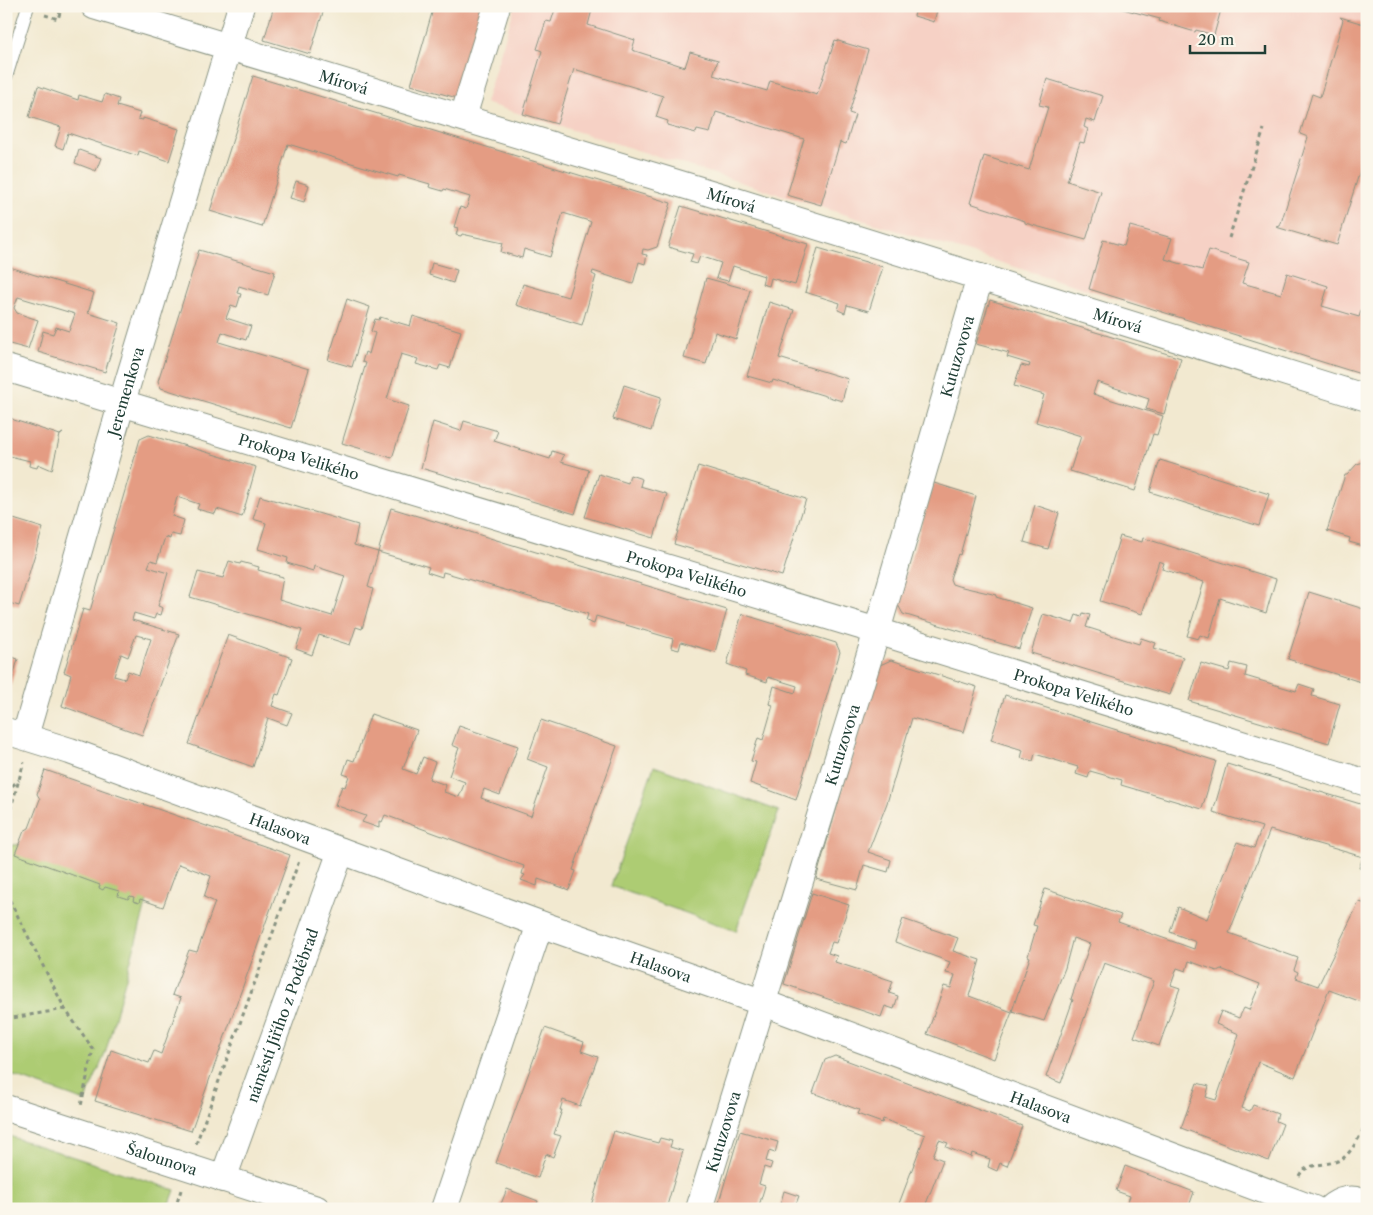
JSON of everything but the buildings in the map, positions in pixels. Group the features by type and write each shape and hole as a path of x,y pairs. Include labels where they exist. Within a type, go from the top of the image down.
{"street":[{"name":"Mírová","path":"94,6 463,117 1367,398"},
{"name":"Jeremenkova","path":"19,742 241,6"},
{"path":"463,117 497,6"},
{"name":"Kutuzovova","path":"700,1209 761,1002 876,631 980,277"},
{"name":"Prokopa Velikého","path":"6,368 876,631 1367,783"},
{"name":"Halasova","path":"19,742 308,839 761,1002 1314,1209"},
{"name":"náměstí Jiřího z Poděbrad","path":"223,1179 341,852"},
{"path":"444,1209 540,924"},
{"name":"Šalounova","path":"6,1108 316,1209"},
{"path":"1329,1209 1345,1200 1365,1197"}],"lane":[{"path":"6,77 28,6"}],"path":[{"path":"58,19 62,6"},
{"path":"1229,238 1264,129"},
{"path":"6,825 19,780 19,742"},
{"path":"6,791 19,780"},
{"path":"175,1209 188,1168 308,839"},
{"path":"6,893 65,1009 93,1049 76,1131"},
{"path":"6,1019 65,1009"},
{"path":"1288,1198 1302,1171 1343,1158 1367,1123"}],"shaded area":[{"path":"515,6 1367,6 1367,376 485,103"}],"green space":[{"path":"654,766 779,811 736,931 611,886"},
{"path":"20,844 150,890 105,1054 85,1101 6,1073 6,846"},
{"path":"6,1135 175,1190 168,1209 6,1209"}]}
